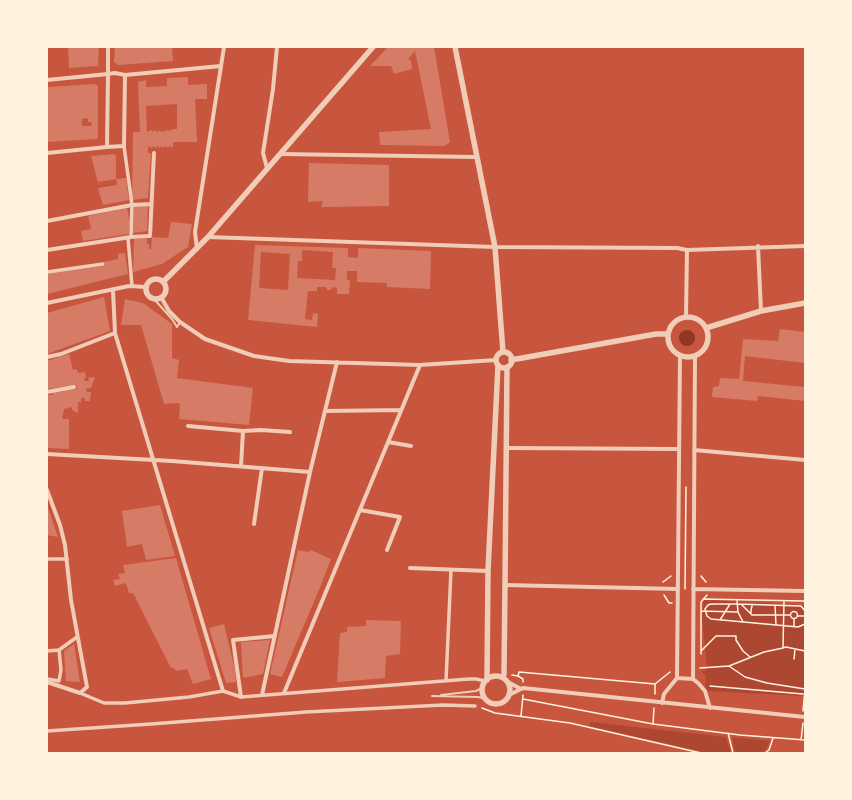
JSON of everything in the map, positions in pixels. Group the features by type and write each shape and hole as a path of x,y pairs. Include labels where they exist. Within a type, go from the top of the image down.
{"street":[{"path":"107,147 108,47"},
{"path":"197,249 195,232 224,47"},
{"path":"267,168 263,153 273,89 277,47"},
{"path":"163,282 208,237 373,47"},
{"path":"455,47 495,246 503,352"},
{"path":"47,80 115,73 125,75 221,66"},
{"path":"125,75 124,146 132,205 129,238 132,286"},
{"path":"47,153 124,146"},
{"path":"47,250 150,236 154,153"},
{"path":"280,154 476,157"},
{"path":"47,221 132,205 151,204"},
{"path":"208,237 495,246 677,248 687,250 758,246 805,246"},
{"path":"758,246 761,311"},
{"path":"686,317 687,250"},
{"path":"47,272 103,264"},
{"path":"153,279 163,282 165,290 161,296 153,298 147,293 146,287 153,279"},
{"path":"47,303 132,286 146,287"},
{"path":"113,290 115,333 131,381 153,461 223,691"},
{"path":"161,296 169,311 180,322 205,339 254,356 289,361 420,365 497,363 502,368 507,367"},
{"path":"706,328 761,311 805,303"},
{"path":"686,317 697,320 706,328 707,335 705,347 695,355 680,355 675,352 669,344 668,334 670,328 674,322 679,319 686,317"},
{"path":"47,357 61,354 115,333"},
{"path":"511,360 656,334 668,334"},
{"path":"509,695 510,689 505,680 504,674 507,367 510,365 511,360 508,353 503,352 497,355 488,571 486,681 482,688 482,693 489,702 498,704 503,702 509,695 521,689"},
{"path":"662,703 664,694 677,678 680,355"},
{"path":"693,679 695,355"},
{"path":"262,695 310,472 337,362"},
{"path":"284,693 420,365"},
{"path":"47,392 74,387"},
{"path":"326,411 401,410"},
{"path":"188,426 242,431 261,430 290,432"},
{"path":"241,466 242,431"},
{"path":"388,442 412,446"},
{"path":"507,448 679,449"},
{"path":"694,450 805,460"},
{"path":"47,454 241,466 310,472"},
{"path":"254,524 262,468"},
{"path":"47,490 60,525 67,559 70,600 87,687 80,693"},
{"path":"360,510 400,517 387,550"},
{"path":"47,559 67,559"},
{"path":"410,568 488,571"},
{"path":"446,681 451,570"},
{"path":"506,585 678,588"},
{"path":"693,589 805,591"},
{"path":"241,696 233,640 275,636"},
{"path":"47,651 59,650 77,637"},
{"path":"47,679 59,681 61,670 59,650"},
{"path":"47,682 104,703 124,703 189,697 223,691 241,696 262,695 476,679 486,681 495,676 521,689 805,718"},
{"path":"677,678 693,679 705,691 710,708"},
{"path":"47,730 306,712 443,705 475,706"}],"lane":[{"path":"153,298 172,319 177,327 180,322"},
{"path":"482,688 476,691 432,696 478,697 486,699"}],"path":[{"path":"703,600 805,601"},
{"path":"737,600 738,612 743,622"},
{"path":"783,648 784,601"},
{"path":"701,602 701,611 738,612"},
{"path":"805,611 801,606 741,604 712,604 708,605 706,610 706,616 711,619 794,627 798,627 805,623"},
{"path":"720,620 730,604"},
{"path":"741,604 752,615 790,615 791,613 795,612"},
{"path":"752,615 751,610 753,605"},
{"path":"775,605 776,625"},
{"path":"794,606 797,616"},
{"path":"790,615 791,618 794,619"},
{"path":"794,627 794,619 797,616 805,616"},
{"path":"701,652 716,636 736,636 736,640 743,651 750,657"},
{"path":"729,666 764,652 783,648 805,651"},
{"path":"794,659 795,649"},
{"path":"699,668 700,672"},
{"path":"706,682 710,687 805,694"},
{"path":"521,716 523,699 653,724 805,740"},
{"path":"475,706 495,713 570,723 701,753"},
{"path":"728,733 733,753"},
{"path":"765,753 769,750 773,737"}],"shaded area":[{"path":"687,330 693,332 695,338 693,344 687,346 681,344 679,338 681,332"},
{"path":"704,600 805,605 805,696 705,691 706,676 701,671 706,670 707,668 702,616"},
{"path":"590,722 726,737 731,753 707,753 590,726"},
{"path":"732,737 770,741 766,749 761,753 735,753"}],"building":[{"path":"68,47 99,47 98,66 69,68"},
{"path":"115,47 172,47 173,61 118,65 114,62"},
{"path":"388,47 434,47 450,142 444,146 380,145 379,132 431,129 415,51 408,59 411,60 412,69 394,74 391,66 370,66"},
{"path":"188,77 188,85 207,84 207,99 195,99 197,142 173,142 173,148 169,146 168,148 165,146 164,148 161,146 160,148 157,146 156,148 153,146 152,148 148,146 148,153 151,153 148,198 132,200 133,132 140,132 138,82 146,80 146,87 167,86 167,78","holes":["177,104 177,129 161,132 160,130 157,132 156,130 152,132 152,130 147,132 146,106"]},
{"path":"95,84 98,86 98,138 47,142 47,87","holes":["88,118 88,122 91,122 92,126 82,126 82,119"]},
{"path":"114,154 116,156 116,179 98,182 91,156"},
{"path":"309,163 389,165 389,206 321,207 323,201 308,202"},
{"path":"126,178 129,200 103,205 98,188 117,185 116,179"},
{"path":"148,205 147,231 133,233 134,206"},
{"path":"127,208 130,222 129,234 83,241 81,231 91,229 88,216"},
{"path":"171,222 192,224 188,247 162,264 133,272 134,239 147,239 149,249 151,249 152,237 168,238"},
{"path":"255,245 348,248 348,257 358,258 358,248 431,251 430,289 387,287 387,283 357,282 357,271 347,271 347,280 350,280 349,294 337,294 337,288 332,287 331,290 327,290 326,287 317,287 317,291 308,291 305,319 312,320 313,313 318,314 317,327 248,320","holes":["302,250 333,252 332,268 336,268 335,280 297,278 298,261 302,261","261,252 290,254 288,290 259,288"]},
{"path":"125,253 128,274 47,294 47,273 105,266 104,262 118,259 118,254"},
{"path":"104,297 110,331 47,354 47,313"},
{"path":"125,299 143,303 172,324 172,358 179,360 177,378 253,388 249,425 179,419 179,403 164,404 141,325 121,325"},
{"path":"780,329 805,332 805,363 745,356 743,381 805,387 805,401 758,396 757,401 712,397 713,387 719,386 720,378 739,379 743,339 778,341"},
{"path":"69,354 73,370 76,369 79,373 85,372 85,381 89,381 88,378 95,377 91,388 86,388 87,392 91,392 90,401 85,401 85,398 81,398 81,402 78,402 78,413 72,410 72,407 64,409 62,419 69,419 69,449 47,448 47,395 77,389 76,385 47,389 47,361"},
{"path":"160,505 175,556 146,560 142,544 127,547 122,511"},
{"path":"48,508 58,537 47,535"},
{"path":"298,550 308,552 311,550 331,559 282,677 270,674"},
{"path":"176,558 211,679 193,684 187,669 176,671 174,668 171,668 133,593 129,593 126,583 115,586 113,580 120,579 118,574 125,573 123,565"},
{"path":"366,620 401,621 400,654 386,656 385,678 337,682 340,633 347,632 347,627 366,626"},
{"path":"224,624 235,670 236,682 226,683 209,628"},
{"path":"270,640 263,674 243,678 241,642"},
{"path":"74,644 80,682 66,681 64,651"}]}
